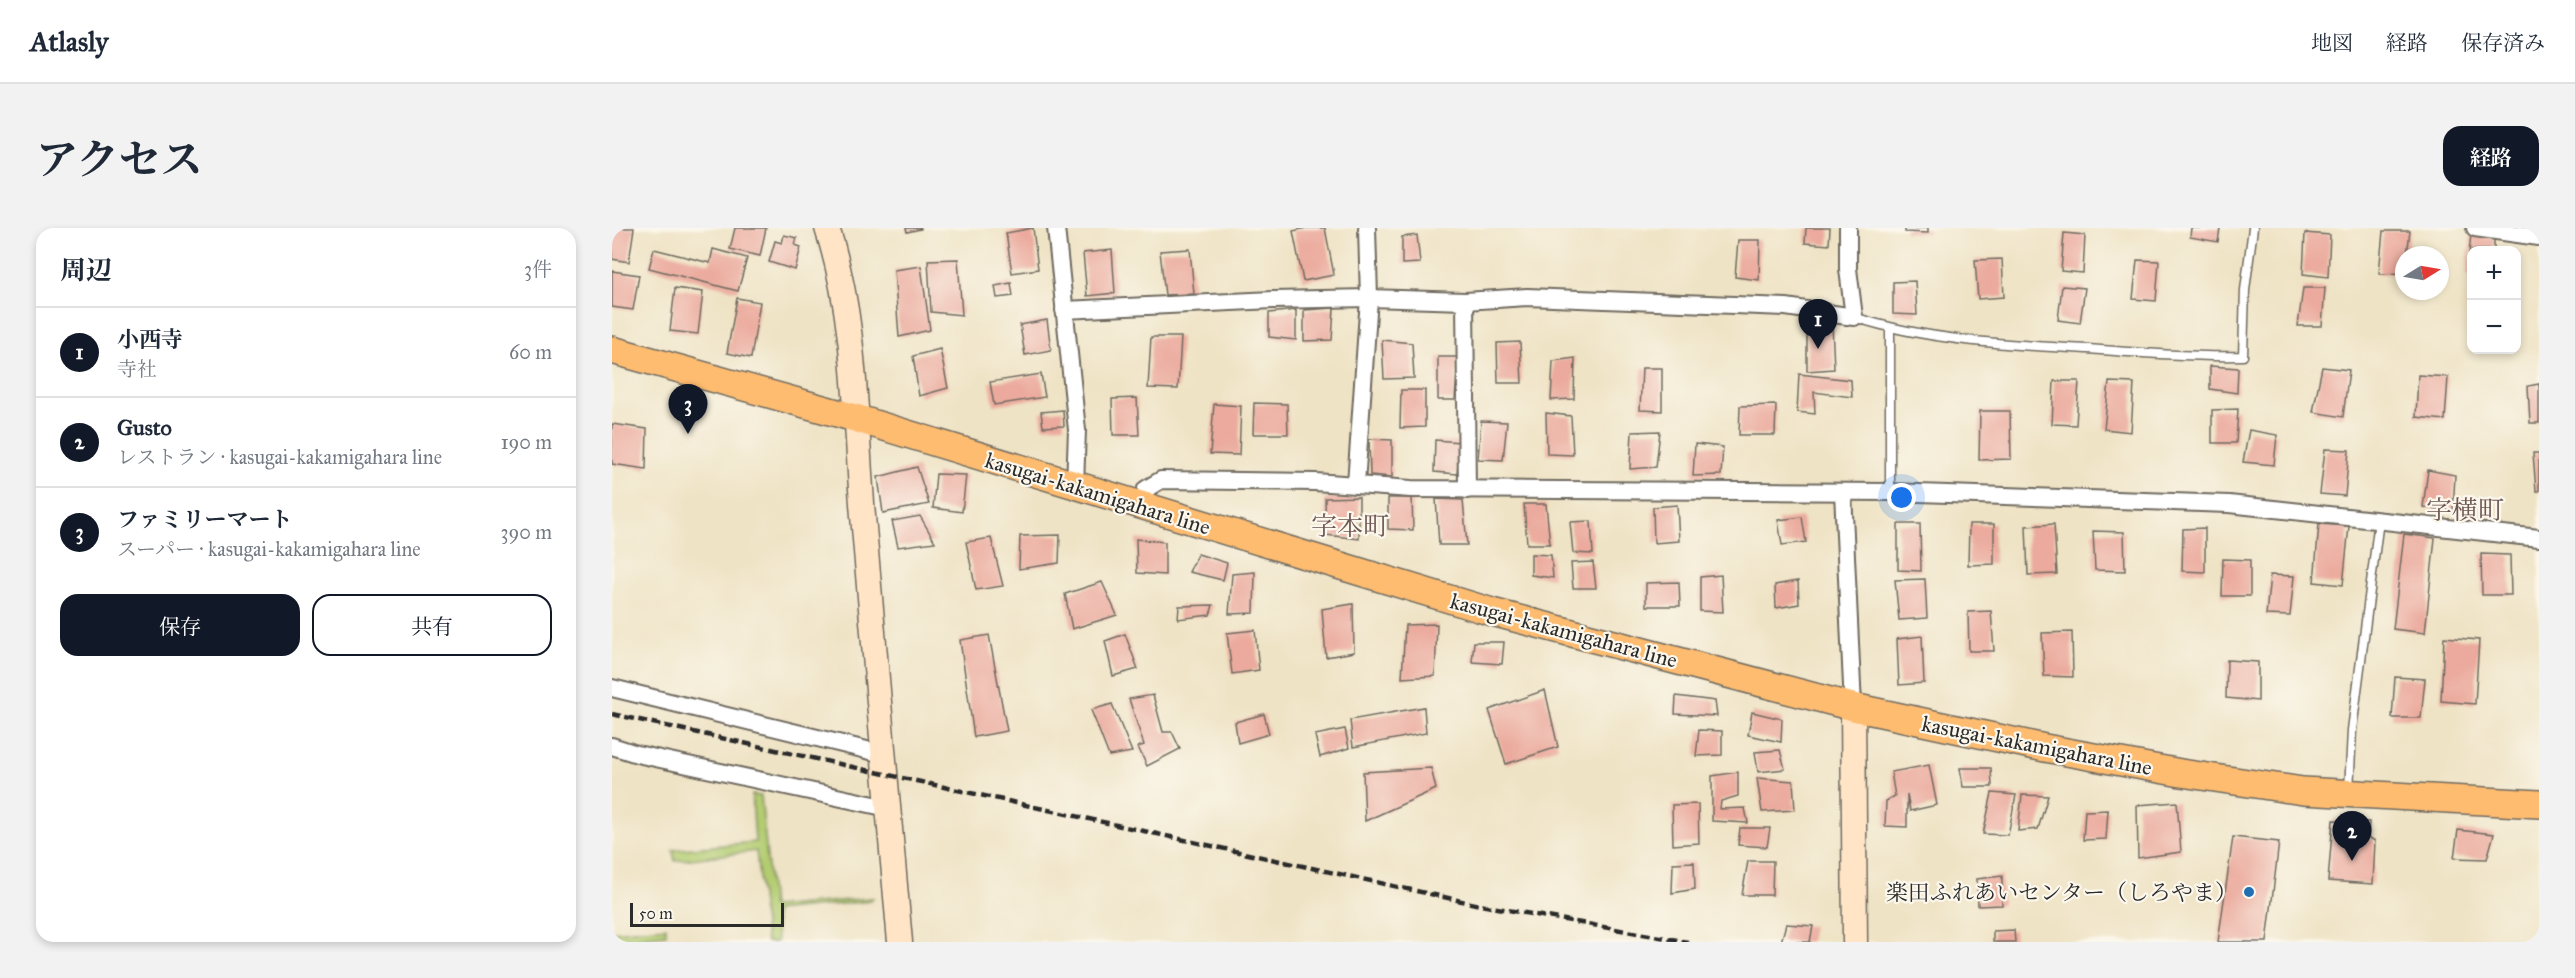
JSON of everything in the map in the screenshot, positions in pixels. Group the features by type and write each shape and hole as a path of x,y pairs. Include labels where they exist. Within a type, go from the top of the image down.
{"main road":[{"name":"kasugai-kakamigahara line","path":"612,350 855,418 1492,612 1853,707 2181,774 2303,791 2539,804"}],"street":[{"path":"827,228 836,254 848,316 900,942"},
{"path":"1056,228 1077,430 1075,486"},
{"path":"1356,483 1370,298 1367,228"},
{"path":"1064,310 1273,300 1370,298 1465,300 1527,297 1786,307 1854,317 1848,269 1848,228"},
{"path":"2475,228 2539,237"},
{"path":"1465,300 1467,490"},
{"path":"1144,507 1146,489 1161,480 1356,483 1411,489 1467,490 1890,492 2229,504 2539,538"},
{"path":"1843,492 1853,707 1855,942"},
{"path":"612,688 883,754"},
{"path":"612,746 637,754 888,808"}],"lane":[{"path":"1854,317 1890,328 2015,345 2208,357 2243,356 2245,290 2253,228"},
{"path":"1890,328 1890,492"},
{"path":"2349,794 2352,730 2379,520"}],"green space":[{"path":"752,795 761,796 772,907 873,898 871,901 775,911 777,942 766,942 756,851 675,861 673,850 755,842"},
{"path":"666,927 666,934 612,940 612,932"}],"building":[{"path":"612,228 634,228 629,262 612,259"},
{"path":"735,228 766,228 760,256 730,249"},
{"path":"906,228 921,228 921,229 907,232"},
{"path":"1033,228 1038,269 1012,273 1006,233"},
{"path":"1325,228 1334,275 1303,281 1293,231"},
{"path":"1806,228 1830,228 1829,245 1805,243"},
{"path":"1905,228 1928,228 1928,233 1905,232"},
{"path":"2191,228 2220,228 2218,242 2190,237"},
{"path":"2383,231 2410,231 2408,246 2395,246 2395,273 2379,274"},
{"path":"2064,233 2085,235 2083,273 2061,271"},
{"path":"2305,233 2330,235 2328,277 2303,274"},
{"path":"2471,234 2494,238 2494,246 2470,246"},
{"path":"784,235 797,238 795,245 801,247 795,270 769,262 775,241 782,243"},
{"path":"1417,235 1420,263 1402,264 1402,237"},
{"path":"1738,240 1760,240 1759,280 1735,277"},
{"path":"654,249 710,263 713,249 747,258 738,291 649,268"},
{"path":"1190,249 1194,294 1165,295 1160,251"},
{"path":"1112,250 1115,293 1087,296 1083,253"},
{"path":"958,259 962,315 931,312 928,260"},
{"path":"2002,259 2004,297 1978,299 1975,260"},
{"path":"2137,260 2159,261 2156,301 2133,299"},
{"path":"921,266 930,330 899,337 894,270"},
{"path":"612,271 639,275 633,310 612,307"},
{"path":"1915,281 1917,315 1893,314 1893,282"},
{"path":"1011,283 1013,296 997,298 995,286"},
{"path":"2062,286 2085,288 2080,323 2058,320"},
{"path":"675,288 703,292 698,334 670,331"},
{"path":"2303,288 2325,288 2322,326 2298,326"},
{"path":"737,298 760,302 751,358 727,353"},
{"path":"1334,308 1332,340 1304,341 1304,310"},
{"path":"1296,310 1296,340 1269,337 1269,313"},
{"path":"1047,320 1051,350 1025,355 1020,325"},
{"path":"1807,323 1832,323 1834,369 1807,371"},
{"path":"1151,337 1181,337 1178,389 1148,388"},
{"path":"1382,340 1412,343 1414,378 1384,379"},
{"path":"1520,342 1522,383 1498,383 1497,343"},
{"path":"940,349 948,388 919,396 913,356"},
{"path":"1438,357 1458,357 1455,400 1438,400"},
{"path":"1575,358 1574,399 1551,400 1553,361"},
{"path":"2210,366 2238,368 2237,393 2210,389"},
{"path":"2322,367 2349,370 2343,417 2313,412"},
{"path":"1642,368 1662,368 1662,411 1640,410"},
{"path":"1041,374 1045,397 994,405 990,382"},
{"path":"1799,374 1851,380 1852,397 1814,392 1815,414 1797,412"},
{"path":"2418,375 2448,377 2445,420 2416,417"},
{"path":"2054,381 2079,381 2076,425 2052,424"},
{"path":"2109,382 2134,383 2131,432 2104,429"},
{"path":"2539,384 2539,423 2530,423 2528,386"},
{"path":"1401,390 1425,390 1425,427 1400,428"},
{"path":"1137,398 1139,435 1113,435 1112,399"},
{"path":"1254,403 1287,404 1288,434 1253,434"},
{"path":"1214,404 1241,406 1239,455 1210,454"},
{"path":"1776,405 1775,435 1739,435 1740,406"},
{"path":"2238,409 2236,443 2212,443 2212,410"},
{"path":"1063,410 1064,426 1043,427 1041,412"},
{"path":"1980,411 2010,411 2011,459 1979,460"},
{"path":"1546,413 1571,416 1573,455 1547,454"},
{"path":"1481,421 1507,422 1503,460 1478,459"},
{"path":"612,424 647,429 646,469 612,464"},
{"path":"2249,430 2277,435 2274,465 2243,462"},
{"path":"1660,431 1656,467 1630,469 1632,432"},
{"path":"1369,439 1392,440 1392,477 1370,475"},
{"path":"1435,440 1460,442 1457,474 1434,472"},
{"path":"1695,444 1723,447 1721,475 1693,476"},
{"path":"2325,449 2349,450 2345,496 2320,494"},
{"path":"2533,453 2539,453 2539,491 2536,491"},
{"path":"917,467 929,504 883,513 878,477"},
{"path":"2428,470 2455,475 2453,511 2423,507"},
{"path":"936,474 966,475 962,512 933,508"},
{"path":"1359,497 1359,539 1326,535 1325,498"},
{"path":"1388,498 1412,498 1413,530 1388,529"},
{"path":"1436,499 1463,500 1467,545 1439,545"},
{"path":"1524,504 1546,504 1550,544 1527,544"},
{"path":"1677,505 1679,541 1654,543 1653,507"},
{"path":"920,516 935,542 898,547 892,521"},
{"path":"1802,517 1806,542 1782,545 1778,520"},
{"path":"1591,521 1593,554 1573,553 1570,522"},
{"path":"1898,524 1920,524 1921,571 1898,570"},
{"path":"1969,524 1994,524 1994,564 1968,565"},
{"path":"2054,524 2057,574 2028,575 2026,526"},
{"path":"2319,524 2349,526 2343,585 2314,582"},
{"path":"2205,528 2205,572 2182,571 2183,529"},
{"path":"2093,531 2124,532 2125,571 2095,570"},
{"path":"2404,534 2435,538 2425,633 2393,629"},
{"path":"1060,535 1059,563 1019,569 1020,536"},
{"path":"991,538 1003,586 976,590 966,542"},
{"path":"1136,539 1165,542 1165,575 1137,573"},
{"path":"1198,554 1227,563 1223,580 1189,572"},
{"path":"1531,554 1551,555 1553,578 1531,575"},
{"path":"2481,554 2510,555 2511,595 2482,595"},
{"path":"2223,559 2250,560 2250,596 2222,596"},
{"path":"1593,562 1596,588 1573,588 1571,563"},
{"path":"1255,572 1254,613 1229,614 1232,574"},
{"path":"1721,575 1723,612 1700,611 1700,577"},
{"path":"2270,575 2294,576 2290,616 2266,615"},
{"path":"1925,579 1927,618 1899,620 1895,580"},
{"path":"1798,581 1799,604 1776,608 1775,585"},
{"path":"1102,582 1117,615 1072,629 1065,594"},
{"path":"1679,582 1680,606 1646,606 1646,583"},
{"path":"1353,604 1354,652 1326,657 1322,609"},
{"path":"1213,605 1210,615 1178,619 1179,606"},
{"path":"1991,611 1994,651 1969,651 1968,612"},
{"path":"1437,624 1435,676 1402,678 1405,625"},
{"path":"1255,630 1259,670 1232,674 1227,633"},
{"path":"2072,632 2073,677 2044,676 2042,633"},
{"path":"1125,634 1138,669 1113,676 1105,641"},
{"path":"989,635 1007,731 974,737 960,640"},
{"path":"1922,636 1924,683 1899,685 1897,639"},
{"path":"2444,637 2479,640 2475,704 2441,701"},
{"path":"1474,642 1504,642 1502,664 1472,662"},
{"path":"2227,660 2258,662 2258,701 2226,698"},
{"path":"2395,677 2425,679 2421,718 2392,718"},
{"path":"1545,690 1558,747 1506,764 1489,710"},
{"path":"1153,695 1163,732 1172,732 1180,749 1147,766 1138,747 1144,745 1129,699"},
{"path":"1676,696 1715,701 1717,716 1675,714"},
{"path":"1112,704 1132,752 1109,756 1091,710"},
{"path":"1424,707 1426,733 1353,747 1350,720"},
{"path":"1752,712 1782,719 1781,742 1748,735"},
{"path":"1264,714 1269,734 1238,743 1235,722"},
{"path":"1345,729 1349,748 1320,757 1315,735"},
{"path":"1699,730 1722,731 1722,755 1696,756"},
{"path":"1780,750 1785,769 1758,772 1755,752"},
{"path":"1929,765 1937,805 1910,811 1907,794 1907,827 1885,826 1886,801 1895,796 1891,772"},
{"path":"1431,768 1436,789 1365,821 1363,772"},
{"path":"1960,768 1991,768 1992,787 1963,787"},
{"path":"1738,772 1738,796 1721,801 1720,809 1745,808 1748,823 1712,821 1712,776"},
{"path":"1757,778 1793,781 1795,810 1762,812"},
{"path":"1992,793 2016,795 2008,835 1983,834"},
{"path":"2022,795 2048,796 2038,829 2018,831"},
{"path":"2177,802 2181,852 2138,858 2137,805"},
{"path":"1698,804 1699,843 1673,845 1672,805"},
{"path":"2108,810 2106,839 2083,840 2085,811"},
{"path":"2333,820 2369,822 2368,837 2375,841 2373,884 2328,881"},
{"path":"1740,828 1770,828 1767,847 1738,845"},
{"path":"2458,830 2494,834 2487,859 2454,858"},
{"name":"楽田ふれあいセンター（しろやま）","path":"2233,837 2279,842 2267,942 2218,942"},
{"path":"1748,861 1773,861 1772,895 1742,895"},
{"path":"1694,862 1695,889 1672,893 1673,863"},
{"path":"2002,876 2002,905 1978,906 1977,879"},
{"path":"1786,924 1813,926 1810,942 1781,942"},
{"path":"2014,930 2015,942 1993,942 1993,931"}],"railway":[{"path":"612,714 1480,905 1688,942"}],"place":[{"name":"小西寺","path":"1818,349"},
{"name":"ファミリーマート","path":"688,434"},
{"name":"Gusto","path":"2352,861"},
{"name":"楽田ふれあいセンター（しろやま）","path":"2249,892"}],"district":[{"name":"字横町","path":"2465,510"},
{"name":"字本町","path":"1350,526"}]}
